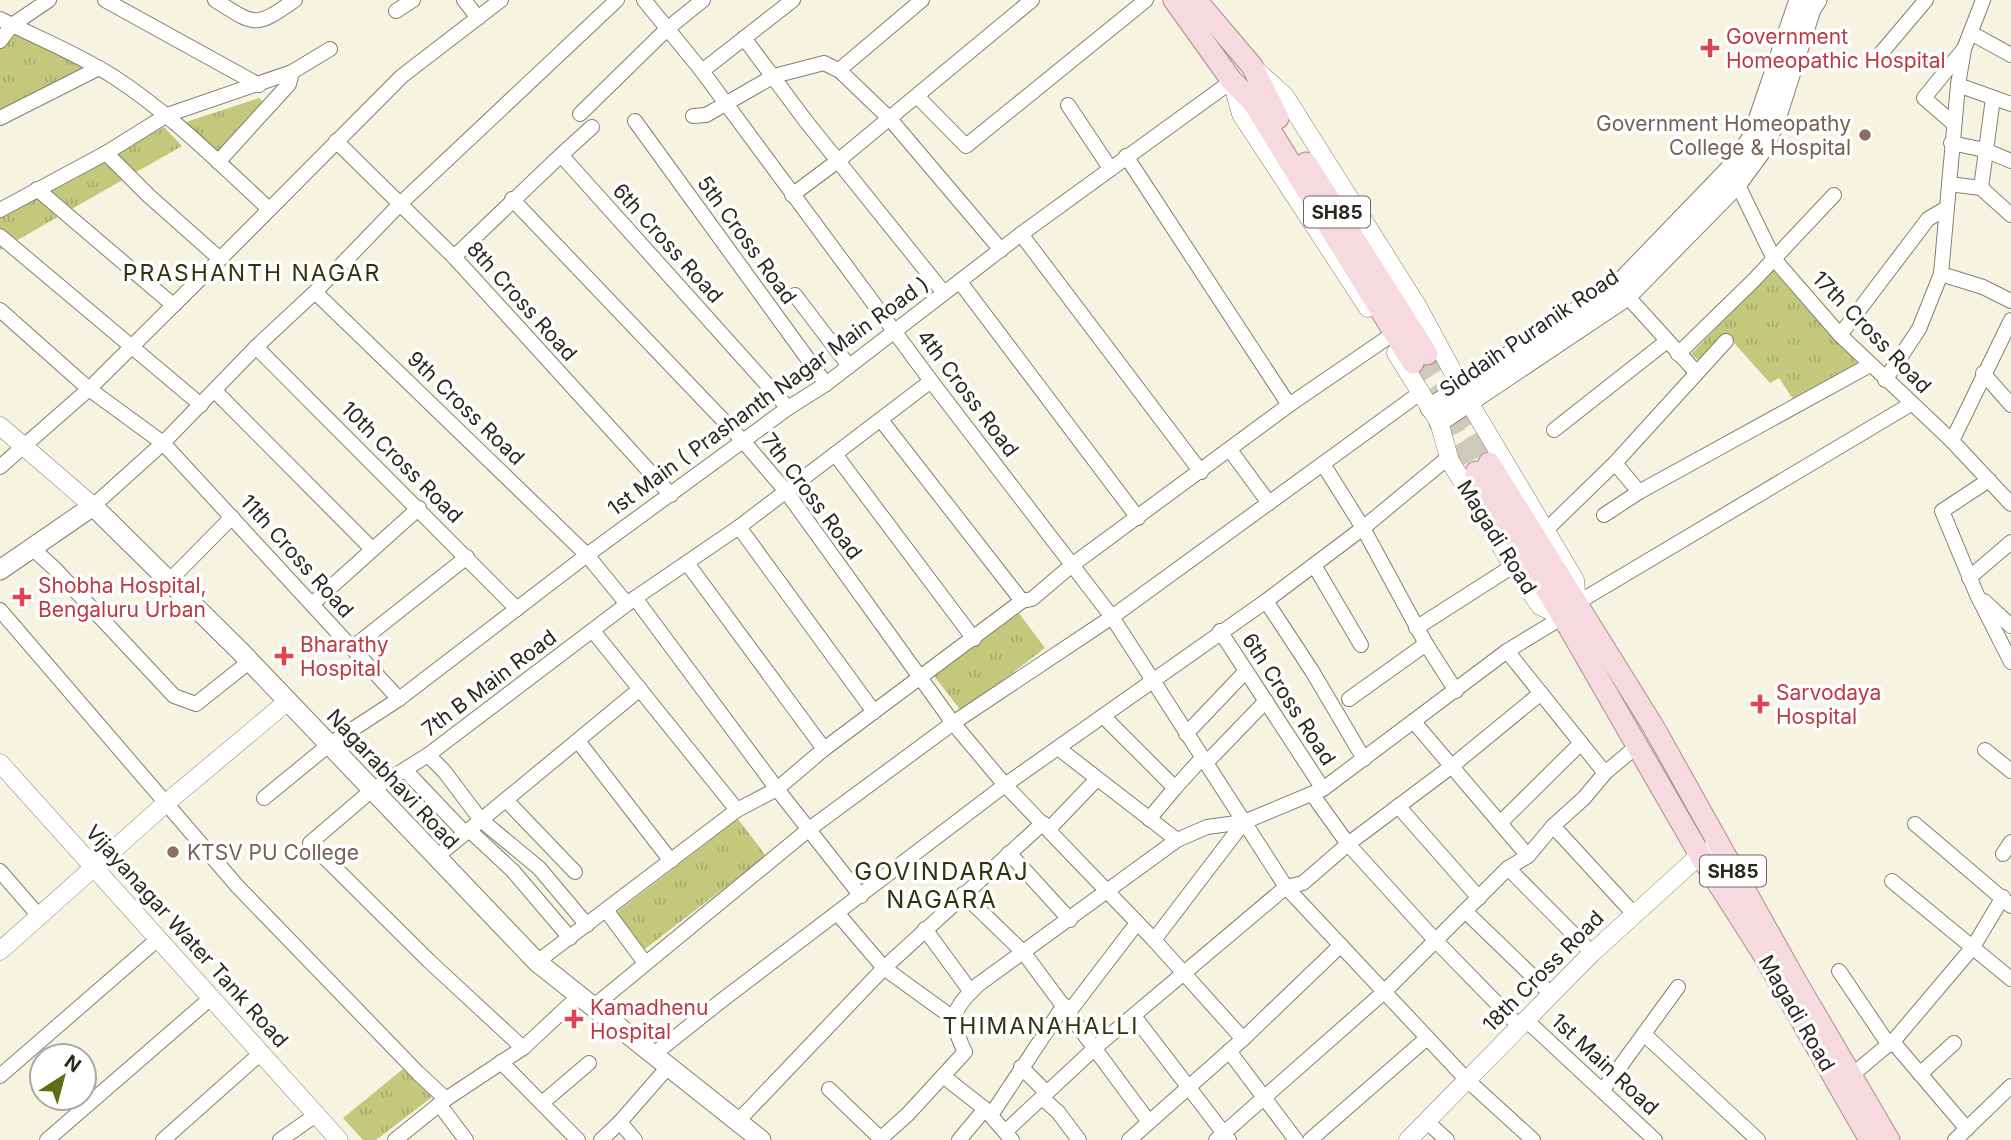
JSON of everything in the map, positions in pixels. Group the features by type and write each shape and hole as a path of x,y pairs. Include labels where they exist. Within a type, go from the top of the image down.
{"main road":[{"name":"Magadi Road","path":"1174,0 1231,81"},
{"name":"Magadi Road","path":"1196,0 1252,66"},
{"name":"Siddaih Puranik Road","path":"1430,408 1466,395 1627,296 1733,177 1752,138 1799,0"},
{"name":"Siddaih Puranik Road","path":"1466,395 1620,282 1764,147 1816,0"},
{"name":"SH85","path":"1231,81 1253,102 1420,359 1269,105 1252,66"},
{"name":"SH85","path":"1483,468 1570,610"},
{"path":"0,570 93,506"},
{"name":"Nagarabhavi Road","path":"93,506 330,744 435,858 537,962 761,1140"},
{"name":"Magadi Road","path":"1570,610 1637,746 1709,850 1852,1075 1889,1140"},
{"name":"Magadi Road","path":"1570,610 1653,726 1709,850 1762,952 1870,1140"}],"street":[{"path":"0,41 6,22 49,0"},
{"path":"105,0 259,85"},
{"path":"215,0 244,19 256,22 268,19 295,0"},
{"path":"396,11 413,0"},
{"path":"464,0 478,18"},
{"path":"0,467 89,389 402,76 501,0"},
{"path":"0,426 93,506 163,443 256,347 316,292 401,203 617,0"},
{"name":"4th Cross Road","path":"645,0 702,71 931,381 1112,617 1286,887 1466,1079 1533,1140"},
{"path":"580,114 667,29 704,0"},
{"path":"702,71 793,0"},
{"path":"840,71 922,0"},
{"path":"792,195 839,160 1032,0"},
{"path":"917,96 966,146 1146,0"},
{"path":"1881,52 1926,0"},
{"path":"1885,380 1919,329 1941,274 1958,85 1964,49 1983,0"},
{"path":"6,22 99,68 167,115 269,209"},
{"path":"1971,33 2011,55"},
{"path":"744,38 805,120 944,293"},
{"path":"0,210 106,153 167,115 292,72 330,49"},
{"path":"1954,124 1924,98 1964,49"},
{"path":"693,116 706,115 774,76 824,63 840,71 890,118 1001,250"},
{"name":"Magadi Road","path":"1231,81 1241,114 1430,408 1450,461 1513,566 1540,606 1570,610 1575,580 1466,395 1418,307 1285,96 1252,66"},
{"path":"0,118 99,68"},
{"path":"218,162 289,84 292,72"},
{"name":"1st Main ( Prashanth Nagar Main Road )","path":"264,798 330,744 399,699 587,555 788,408 826,384 1021,234 1231,81"},
{"path":"1958,85 2011,104"},
{"path":"1981,188 1993,98"},
{"path":"1068,105 1110,168"},
{"name":"5th Cross Road","path":"635,121 826,384"},
{"path":"454,257 512,199 592,127"},
{"name":"8th Cross Road","path":"336,141 454,257 671,495"},
{"path":"1951,143 1985,150 2011,161"},
{"path":"106,153 149,196 220,259"},
{"name":"6th Cross Road","path":"561,155 788,408"},
{"path":"1126,156 1289,405"},
{"name":"17th Cross Road","path":"1733,177 1774,259 1840,335 1952,441 2011,504"},
{"path":"1949,184 1981,188 2011,215"},
{"path":"37,189 172,304"},
{"path":"1678,354 1834,195"},
{"name":"7th Cross Road","path":"512,199 743,441 785,490 953,723 1005,785 1154,940 1243,1039"},
{"path":"1840,335 1928,219 1945,209"},
{"path":"1021,234 1201,472"},
{"path":"0,236 201,405"},
{"path":"1941,274 1983,287 2011,302"},
{"path":"960,282 1138,518"},
{"name":"9th Cross Road","path":"316,292 631,601"},
{"path":"795,295 849,366"},
{"path":"1627,296 1696,372"},
{"name":"11th Cross Road","path":"0,310 89,389 163,443 399,699"},
{"path":"1952,441 2011,320"},
{"path":"537,962 737,810 777,789 824,749 1022,601 1032,599 1072,565 1289,405 1387,338"},
{"path":"1554,430 1667,341"},
{"path":"1545,531 1615,463 1726,341"},
{"name":"10th Cross Road","path":"256,347 517,609"},
{"path":"1604,515 1639,492 1870,365"},
{"path":"1983,373 2011,405"},
{"name":"7th B Main Road","path":"523,1048 429,961 310,843 372,790 428,755 631,601 739,527 931,381"},
{"path":"215,391 372,549"},
{"path":"829,1089 880,1139 965,1052 957,1036 953,1018 961,1000 1177,840 1207,827 1244,822 1318,791 1507,652 1570,610 1911,404"},
{"path":"395,1140 443,1102 645,963 808,830 953,723 1112,617 1323,464 1430,408"},
{"path":"881,420 1022,601"},
{"path":"1230,450 1269,503"},
{"path":"835,454 974,639"},
{"path":"601,1140 620,1122 661,1061 720,1001 1005,785 1266,600 1363,528 1444,461 1450,461"},
{"path":"1615,463 1639,492"},
{"path":"1323,464 1363,528 1416,628 1456,691"},
{"path":"1989,480 1942,511 1976,595 2011,662"},
{"path":"312,604 418,508"},
{"path":"169,581 232,517"},
{"path":"739,527 874,712"},
{"path":"1969,578 2011,542"},
{"path":"31,547 56,570 174,696 196,704 249,662"},
{"path":"352,648 467,557"},
{"path":"687,563 824,749"},
{"path":"1314,565 1361,645"},
{"path":"1416,628 1513,566"},
{"path":"1976,595 2011,626"},
{"path":"1266,600 1364,759"},
{"path":"631,601 860,896"},
{"path":"0,610 247,896 443,1102 466,1140"},
{"path":"593,631 737,810"},
{"name":"6th Cross Road","path":"1220,631 1266,701 1348,844 1435,940"},
{"path":"1349,699 1426,644"},
{"path":"1507,652 1605,773"},
{"path":"1186,734 1247,671"},
{"path":"435,858 640,689"},
{"path":"943,1076 988,1112 1009,1136 1044,1096 1096,1047 1286,887 1303,883 1348,844 1452,766 1541,693"},
{"path":"0,951 165,804 288,701"},
{"path":"1149,819 1175,788 1266,701"},
{"path":"1103,716 1175,788"},
{"path":"1414,722 1528,856"},
{"path":"578,741 671,861"},
{"path":"1500,823 1581,743"},
{"path":"1134,1016 1189,1087 1223,1138 1263,1097 1384,992 1508,869 1528,856 1605,773 1637,746"},
{"path":"1058,748 1177,840"},
{"path":"1985,750 2011,771"},
{"path":"428,755 444,771 481,820 539,868 587,925"},
{"name":"Vijayanagar Water Tank Road","path":"0,763 339,1140"},
{"path":"405,770 467,832 513,871 569,938"},
{"path":"737,1122 884,968 963,894 1009,853 1046,826 1096,779"},
{"path":"506,800 575,872"},
{"path":"1398,806 1479,898"},
{"path":"1154,940 1244,822"},
{"path":"1852,1075 1891,1043 1973,947 2007,901 1914,824"},
{"path":"1553,826 1634,914"},
{"name":"18th Cross Road","path":"1408,1140 1550,993 1634,914 1709,850"},
{"path":"1009,853 1070,920"},
{"path":"1508,869 1592,953"},
{"path":"0,871 39,916"},
{"path":"1892,881 2011,979"},
{"path":"963,894 1024,953 1149,1122"},
{"path":"606,910 645,963"},
{"path":"1465,911 1550,993"},
{"path":"838,914 884,968 953,1018"},
{"path":"959,1140 988,1112 1067,1009 1138,923"},
{"path":"925,929 971,992"},
{"path":"0,1076 159,939"},
{"name":"1st Main Road","path":"1435,940 1522,1023 1603,1090 1655,1140"},
{"path":"1129,1140 1243,1039 1341,945"},
{"path":"1839,971 1891,1043 1920,1074 1960,1136 2011,1086"},
{"path":"1603,1090 1678,987"},
{"path":"47,1140 212,997"},
{"path":"1644,1034 1758,1140"},
{"path":"1310,1140 1427,1038"},
{"path":"1920,1074 1954,1043"},
{"path":"1229,1051 1296,1140"},
{"path":"163,1140 262,1052"},
{"path":"501,1062 579,1140"},
{"path":"542,1103 589,1063"},
{"path":"1021,1067 1079,1140"},
{"path":"280,1140 316,1115"},
{"path":"1426,1121 1447,1140"},
{"path":"620,1122 635,1140"}],"green space":[{"path":"13,30 91,68 0,113 0,48"},
{"path":"259,98 273,111 223,159 186,122"},
{"path":"164,127 182,146 0,250 0,215"},
{"path":"1773,270 1860,366 1793,399 1779,378 1770,383 1726,334 1699,361 1691,354"},
{"path":"1018,612 1045,648 962,712 934,676"},
{"path":"738,819 766,856 641,952 613,915"},
{"path":"403,1069 432,1097 376,1140 363,1140 343,1118"}],"tunnel":[{"path":"1427,354 1489,463"},
{"path":"1413,363 1446,414 1476,472"}],"place":[{"name":"Government Homeopathic Hospital","path":"1710,48"},
{"name":"Government Homeopathy College & Hospital","path":"1865,135"},
{"name":"Shobha Hospital, Bengaluru Urban","path":"22,597"},
{"name":"Bharathy Hospital","path":"284,656"},
{"name":"Sarvodaya Hospital","path":"1760,704"},
{"name":"KTSV PU College","path":"173,852"},
{"name":"Kamadhenu Hospital","path":"574,1019"}],"district":[{"name":"PRASHANTH NAGAR","path":"252,273"},
{"name":"GOVINDARAJ NAGARA","path":"942,885"},
{"name":"THIMANAHALLI","path":"1041,1026"}]}
